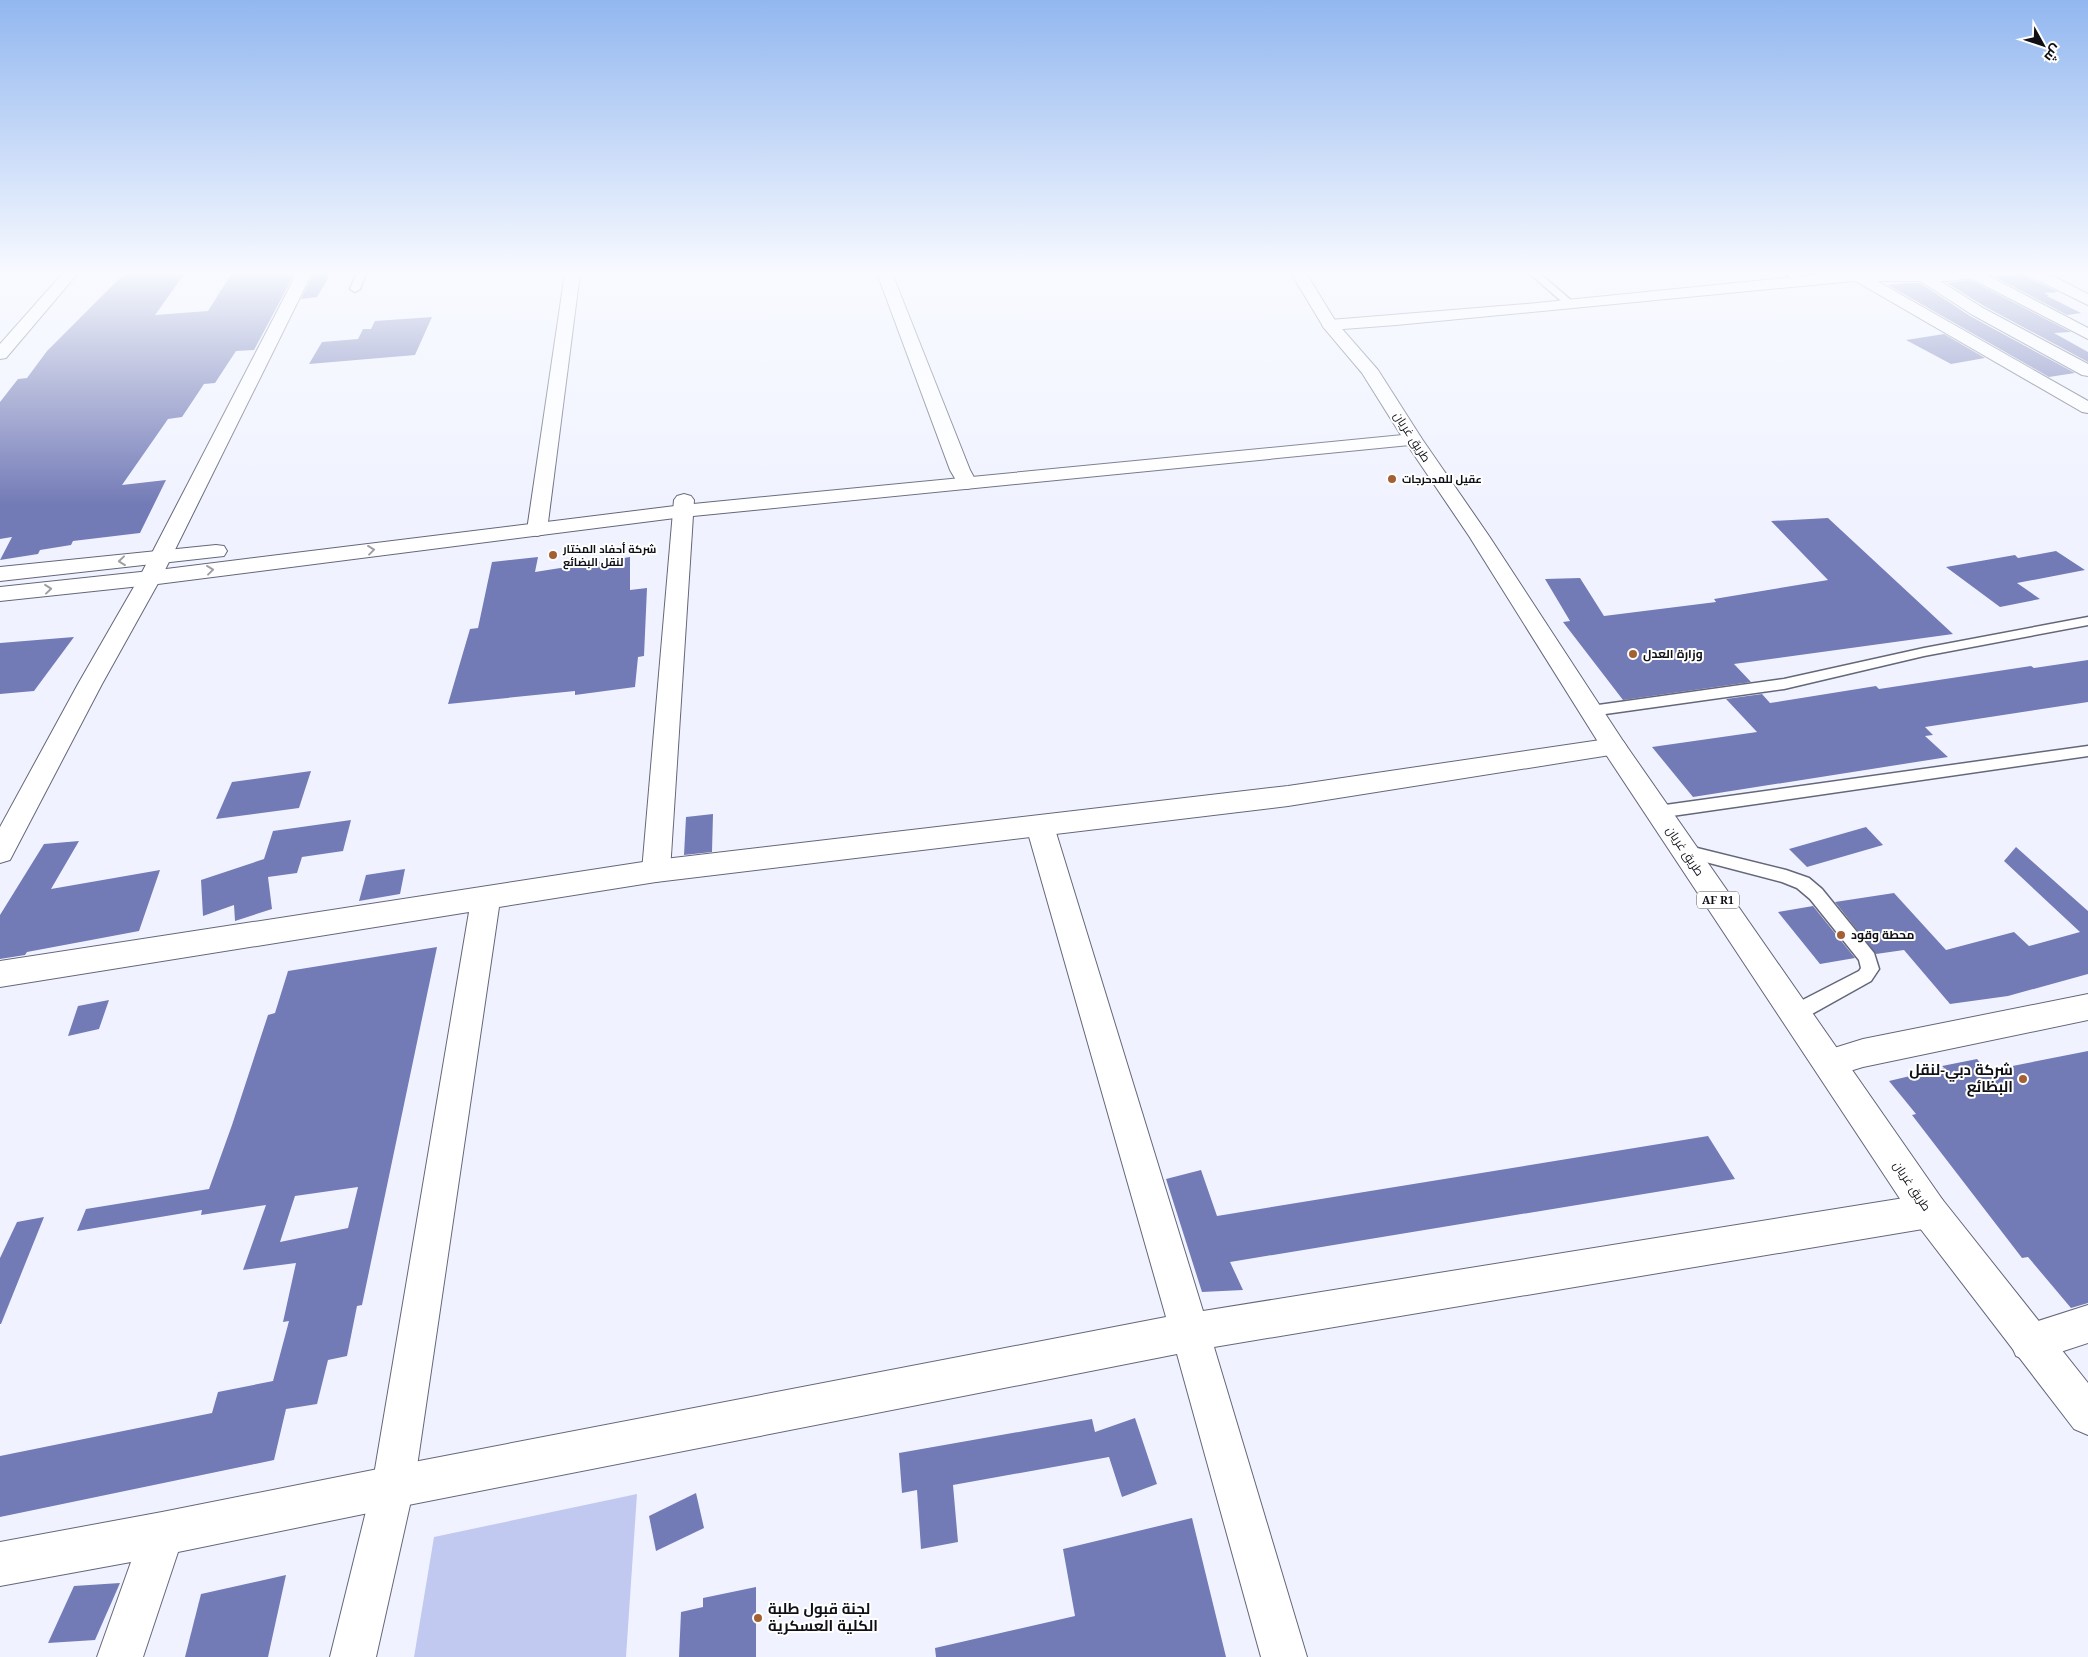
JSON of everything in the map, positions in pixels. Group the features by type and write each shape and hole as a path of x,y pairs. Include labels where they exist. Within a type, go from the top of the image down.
{"main road":[{"path":"0,853 90,684 156,567 266,350"},
{"path":"538,522 562,350"},
{"path":"914,350 963,477"},
{"name":"طريق غريان","path":"1352,350 1369,370 1410,435 1479,536 1614,747 1929,1211 2088,1415"},
{"name":"طريق غريان","path":"1361,350 1369,370"},
{"path":"1990,350 2088,408"},
{"path":"2049,350 2088,371"},
{"path":"2002,357 2067,350"},
{"path":"0,594 156,567 538,522 963,477 1410,435"},
{"path":"656,871 683,506"},
{"path":"0,574 156,567"},
{"path":"0,974 656,871 1288,796 1614,747"},
{"path":"1040,826 1284,1657"},
{"path":"352,1657 393,1487 486,898"},
{"path":"1830,1064 1863,1053 2088,1007"},
{"path":"0,1564 162,1534 393,1487 1190,1332 1929,1211"},
{"path":"2030,1342 2088,1324"},
{"path":"120,1657 162,1534"}],"lane":[{"path":"1591,712 1784,684 1924,652 2088,621"},
{"path":"1658,812 2088,751"},
{"path":"1685,851 1786,876 1803,883 1816,894 1868,958 1870,969 1864,976 1796,1013"}],"shaded area":[{"path":"637,1494 626,1657 414,1657 434,1537"}],"building":[{"path":"248,350 236,351 215,383 204,384 182,417 168,419 122,485 166,480 140,533 73,541 71,545 40,550 38,554 0,560 12,537 0,539 0,402 18,379 27,378 47,351"},
{"path":"317,350 417,350 415,355 309,364"},
{"path":"1925,350 1972,350 1985,358 1951,364"},
{"path":"2002,350 2033,350 2075,373 2049,377"},
{"path":"2066,350 2085,350 2088,352 2088,362"},
{"path":"1828,518 1953,634 1734,664 1751,682 1623,700 1563,622 1570,621 1545,579 1580,578 1604,616 1716,602 1714,599 1828,580 1771,521"},
{"path":"2056,551 2085,570 2017,583 2040,599 2000,607 1946,567 2015,555 2018,558"},
{"path":"538,557 535,572 630,557 630,590 647,588 644,656 638,657 635,687 575,695 575,691 448,704 470,629 478,628 492,562"},
{"path":"74,637 34,691 0,694 0,643"},
{"path":"2088,660 2088,702 1925,727 1933,735 1925,736 1948,757 1693,797 1652,747 1757,732 1726,699 1762,694 1770,703 1876,686 1879,689 2031,666 2034,668"},
{"path":"311,771 299,808 216,819 232,782"},
{"path":"713,814 712,852 684,855 686,817"},
{"path":"351,820 343,851 302,857 297,873 268,877 272,909 235,921 234,905 203,916 201,880 264,859 273,831"},
{"path":"1866,827 1883,845 1807,867 1789,849"},
{"path":"79,841 51,889 160,870 139,931 27,952 25,955 0,959 0,915 44,844"},
{"path":"2016,847 2088,911 2088,974 2008,996 1950,1004 1904,950 1876,954 1835,902 1894,893 1946,950 2014,932 2029,946 2080,932 2004,861"},
{"path":"405,869 400,894 359,901 366,875"},
{"path":"1813,906 1855,958 1820,964 1778,912"},
{"path":"437,947 362,1305 357,1306 347,1356 328,1360 317,1404 286,1409 274,1460 0,1517 0,1456 212,1413 218,1392 273,1381 289,1321 283,1322 296,1263 243,1270 266,1205 201,1215 202,1210 77,1231 86,1209 209,1189 268,1015 275,1013 288,971","holes":["358,1187 348,1228 280,1242 295,1196"]},
{"path":"109,1000 99,1029 68,1036 78,1006"},
{"path":"2088,1051 2088,1303 2071,1308 2028,1257 2022,1258 1912,1115 1916,1114 1889,1081 1944,1068 1942,1066 1977,1059 1987,1071"},
{"path":"1708,1136 1735,1179 1230,1262 1243,1290 1202,1292 1166,1179 1201,1170 1217,1216"},
{"path":"44,1217 0,1324 0,1258 17,1222"},
{"path":"1135,1418 1157,1484 1122,1497 1109,1457 953,1485 958,1542 921,1549 917,1490 902,1493 899,1453 1092,1419 1095,1432"},
{"path":"696,1493 704,1528 656,1551 649,1516"},
{"path":"1192,1518 1226,1657 936,1657 935,1648 1075,1616 1063,1549"},
{"path":"286,1575 268,1657 185,1657 201,1594"},
{"path":"120,1583 95,1640 48,1643 74,1586"},
{"path":"756,1587 756,1657 679,1657 681,1612 703,1607 703,1598"}],"place":[{"name":"عقيل للمدحرجات","path":"1392,479"},
{"name":"شركة أحفاد المختار لنقل البضائع","path":"553,555"},
{"name":"وزارة العدل","path":"1633,654"},
{"name":"محطة وقود","path":"1841,935"},
{"name":"شركة دبي-لنقل البظائع","path":"2023,1079"},
{"name":"لجنة قبول طلبة الكلية العسكرية","path":"758,1618"}]}
